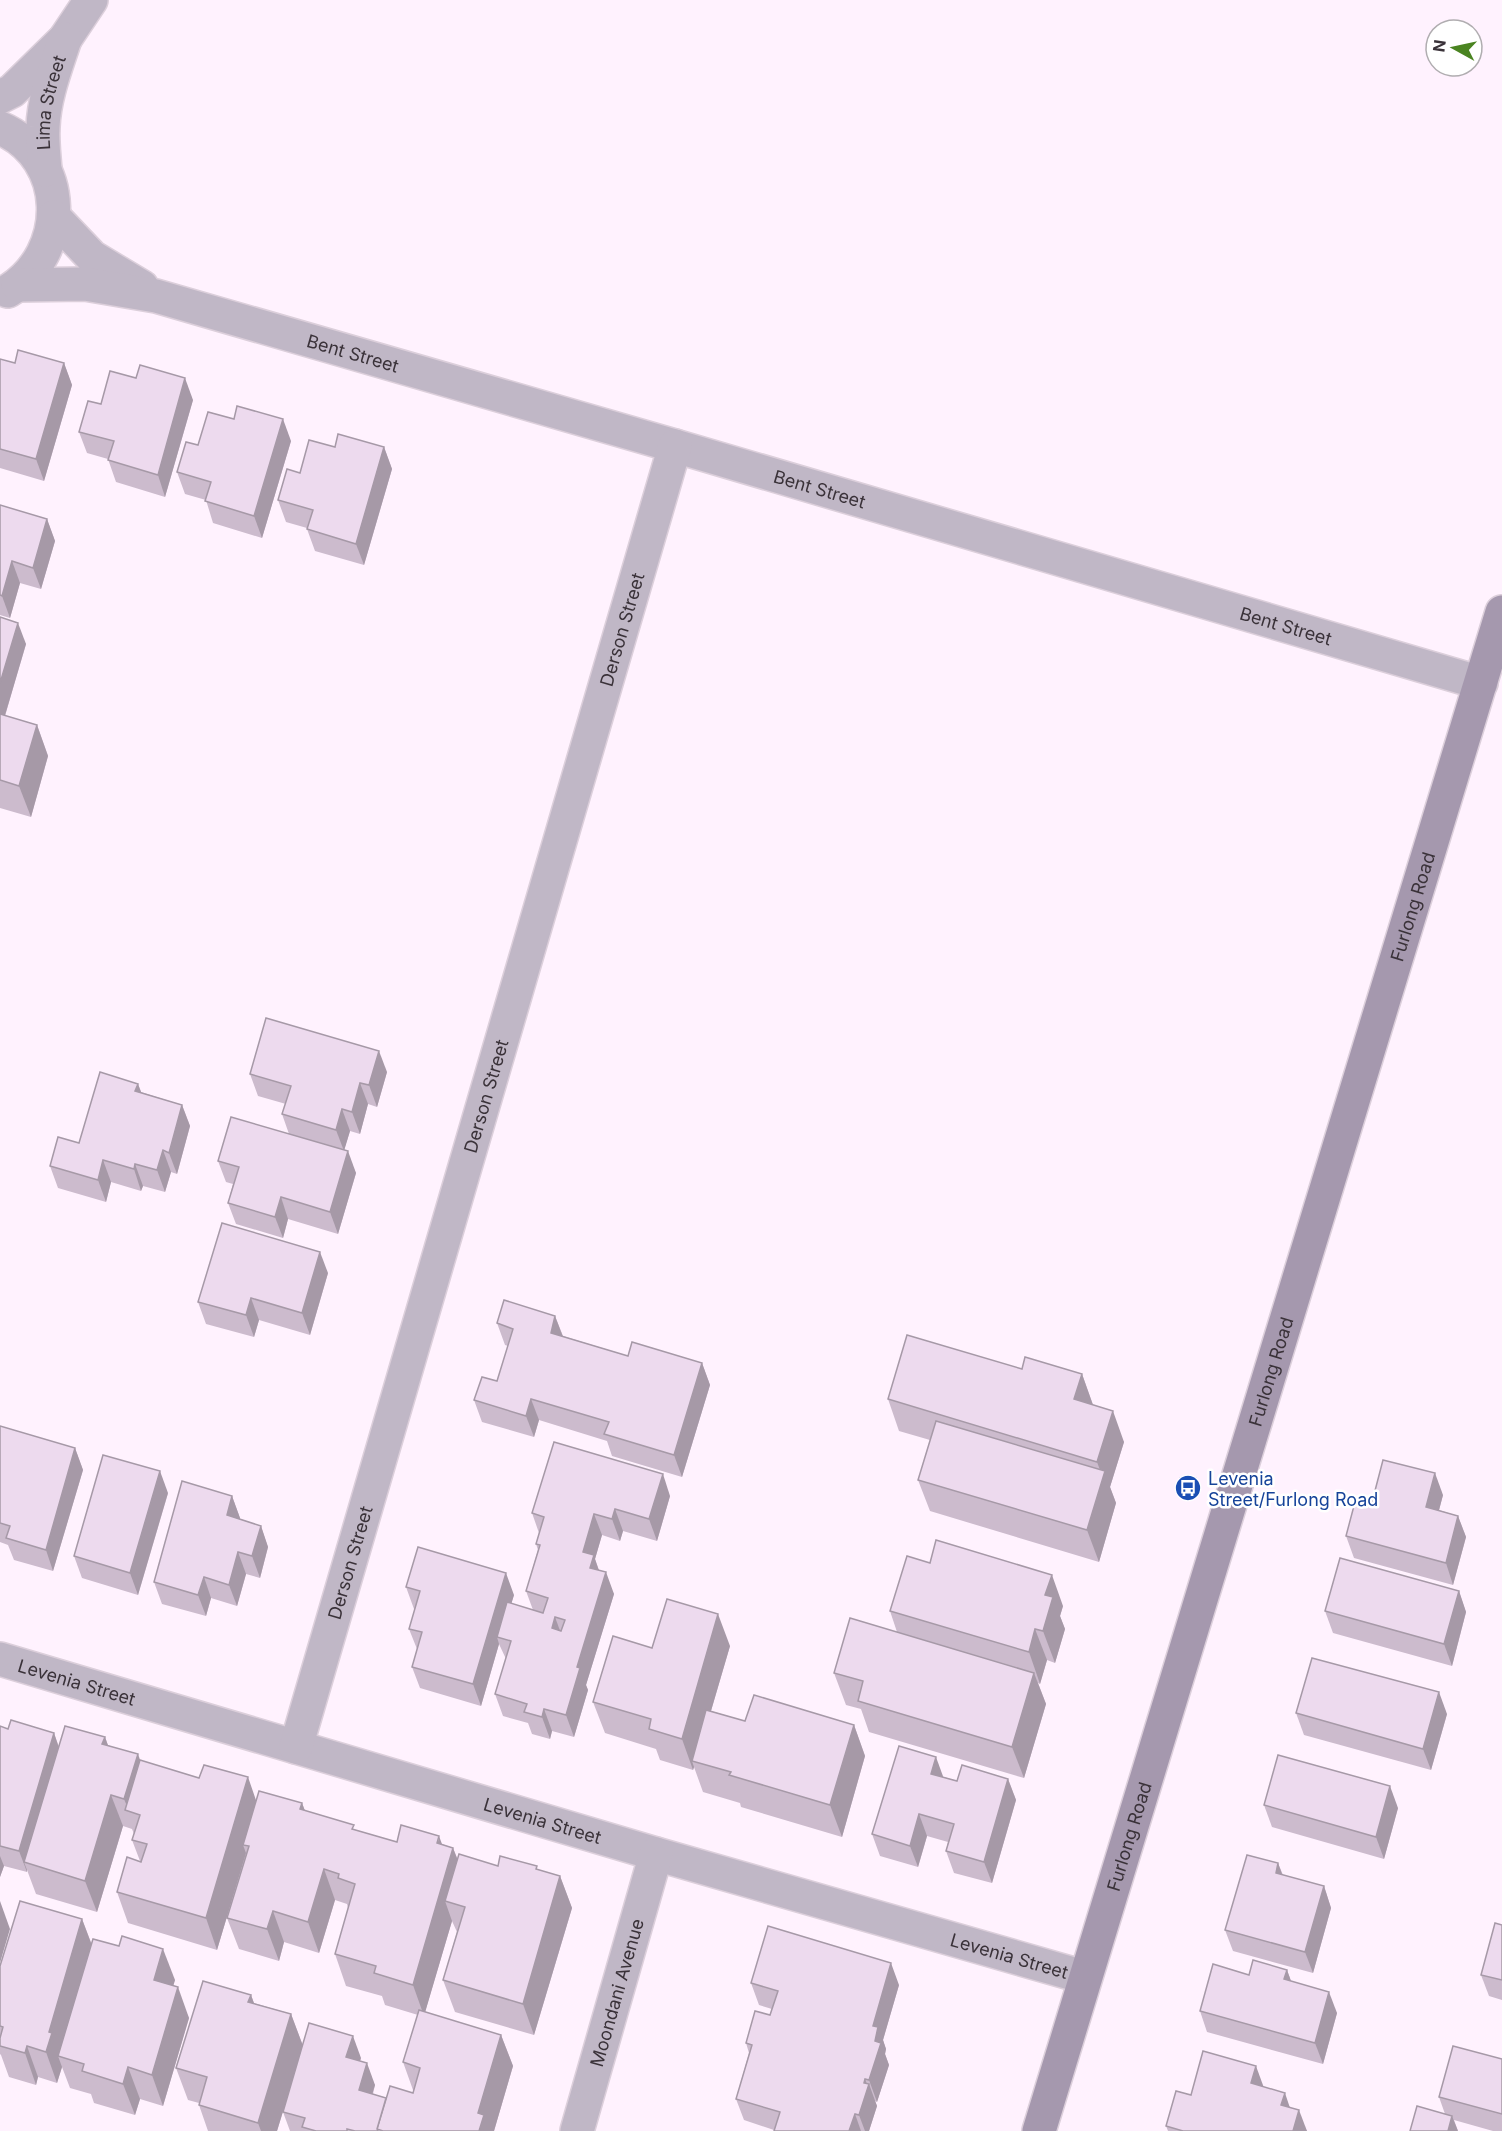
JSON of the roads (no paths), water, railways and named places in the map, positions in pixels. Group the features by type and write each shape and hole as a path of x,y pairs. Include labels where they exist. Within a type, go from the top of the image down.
{"main road":[{"name":"Furlong Road","path":"1039,2131 1084,1977 1502,612"}],"street":[{"name":"Lima Street","path":"0,97 12,91 65,39 91,0"},
{"name":"Lima Street","path":"45,171 42,128 50,87 65,39"},
{"path":"0,128 10,132 30,149 45,171 52,193 54,218 49,243 37,266 9,290"},
{"name":"Bent Street","path":"54,218 92,257 156,296"},
{"name":"Bent Street","path":"9,290 85,284 156,296 1480,683"},
{"name":"Derson Street","path":"296,1747 675,446"},
{"name":"Levenia Street","path":"0,1659 656,1854 1084,1977"},
{"name":"Moondani Avenue","path":"577,2131 656,1854"}],"place":[{"name":"Levenia Street/Furlong Road","path":"1188,1488"}]}
